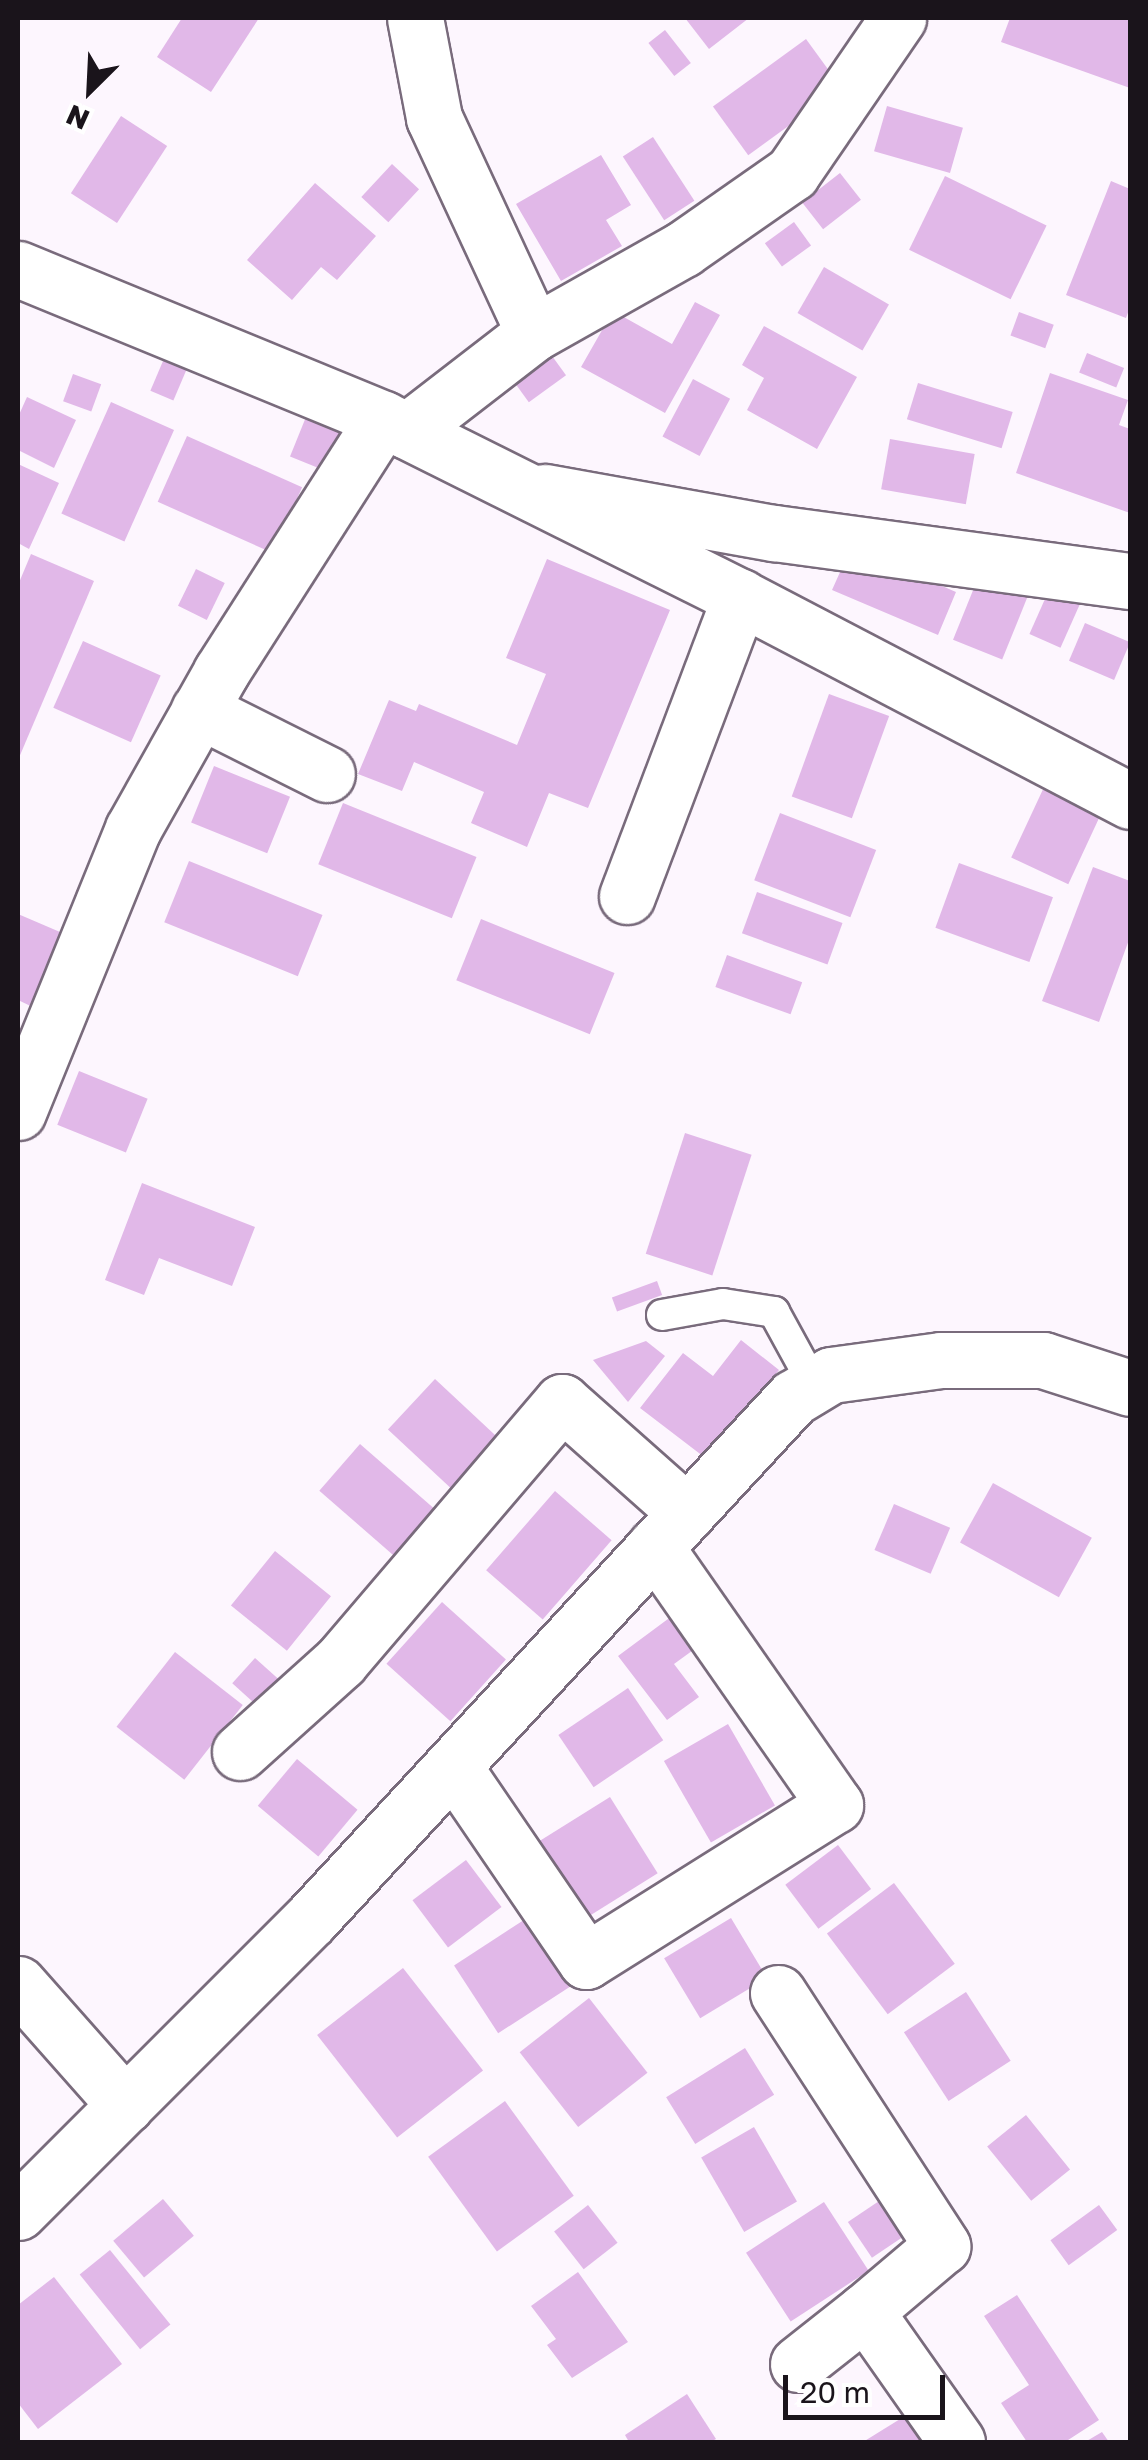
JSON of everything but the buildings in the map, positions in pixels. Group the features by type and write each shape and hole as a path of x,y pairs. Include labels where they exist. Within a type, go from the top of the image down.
{"street":[{"path":"415,18 434,118 534,334"},
{"path":"18,1112 132,828 199,710 395,425 534,334 683,249 792,172 898,18"},
{"path":"18,269 395,425 740,597 1130,801"},
{"path":"514,487 774,533 1130,581"},
{"path":"627,896 740,597"},
{"path":"199,710 326,774"},
{"path":"18,2212 312,1919 793,1398 831,1375 941,1360 1043,1360 1130,1388"},
{"path":"240,1752 340,1662 562,1402 671,1530 834,1805 586,1960 453,1766"},
{"path":"18,1984 125,2105"},
{"path":"778,1992 942,2246 798,2364"},
{"path":"865,2311 958,2442"}],"lane":[{"path":"662,1315 723,1304 774,1312 814,1385"}]}
